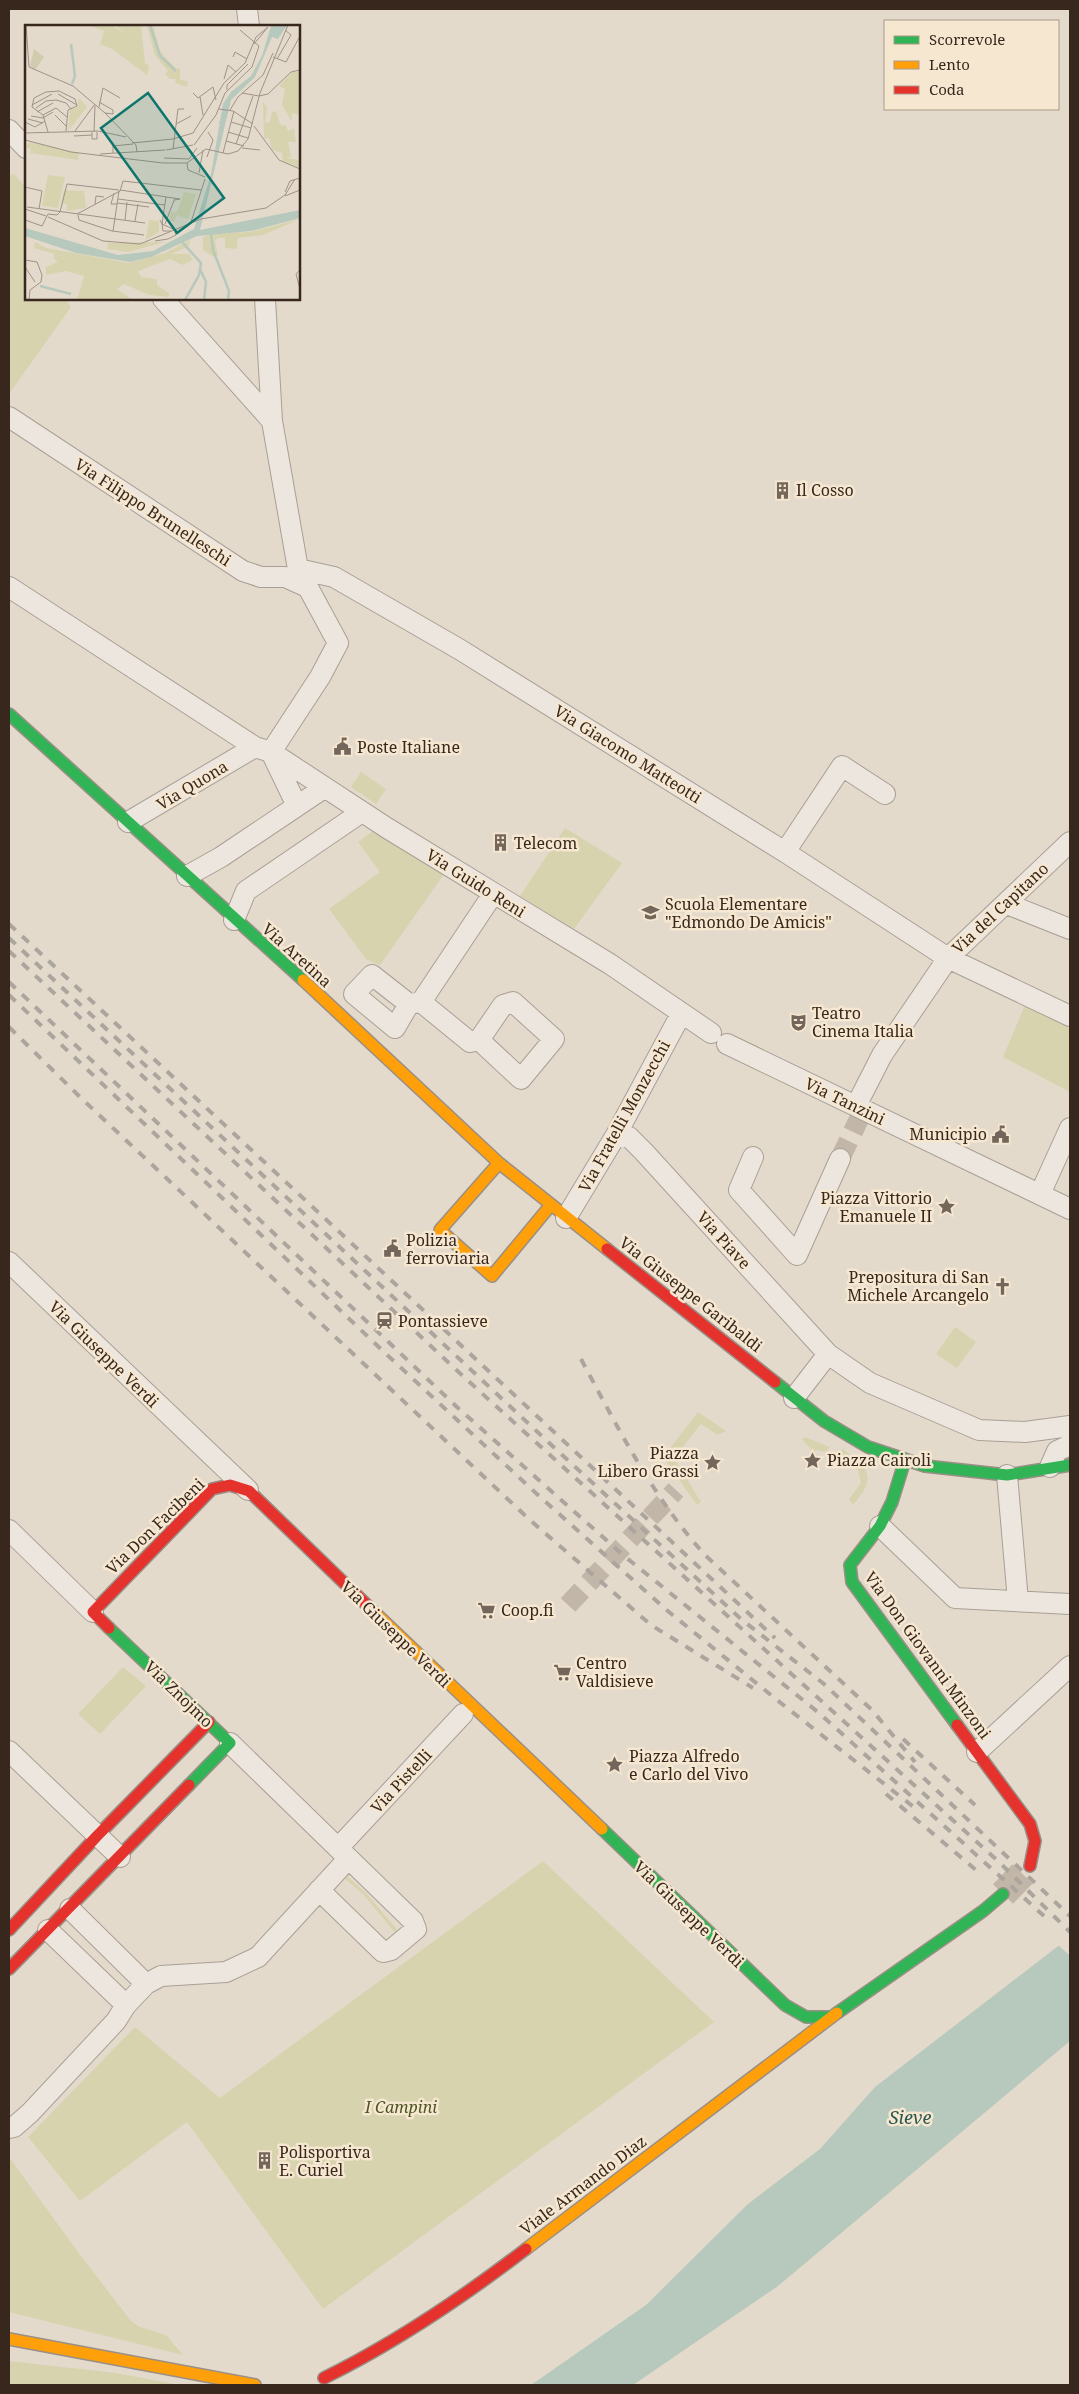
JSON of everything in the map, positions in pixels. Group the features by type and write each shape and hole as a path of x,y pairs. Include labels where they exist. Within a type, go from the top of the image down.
{"street":[{"path":"247,9 249,25"},
{"path":"9,130 25,147"},
{"path":"164,300 272,421"},
{"path":"265,300 272,421 302,578 338,643 320,677 263,750 298,806"},
{"name":"Via Filippo Brunelleschi","path":"9,417 243,571 261,577 302,578"},
{"name":"Via Giacomo Matteotti","path":"302,578 317,572 343,581 467,654 785,852 948,958 1070,1016"},
{"name":"Via Guido Reni","path":"9,587 359,811 610,964 681,1014"},
{"name":"Via Aretina","path":"9,714 381,1052 499,1163 566,1218"},
{"name":"Via Quona","path":"128,822 263,750"},
{"path":"785,852 842,766 885,794"},
{"path":"187,876 221,857 324,788"},
{"path":"234,920 246,891 356,816 359,811"},
{"name":"Via del Capitano","path":"860,1112 882,1055 948,958 1007,904 1070,842"},
{"path":"479,1040 470,1042 415,1003 493,894"},
{"path":"1007,904 1070,929"},
{"path":"681,1014 711,1033"},
{"name":"Via Fratelli Monzecchi","path":"566,1218 616,1135 681,1014"},
{"name":"Via Tanzini","path":"727,1044 860,1112 1070,1209"},
{"path":"1040,1194 1070,1128"},
{"name":"Via Piave","path":"616,1135 629,1137 644,1152 828,1354 870,1383 979,1430 1026,1432 1070,1426"},
{"path":"753,1157 739,1190 797,1256 840,1159"},
{"path":"499,1163 440,1230 492,1276 550,1206"},
{"name":"Via Giuseppe Garibaldi","path":"566,1218 718,1335 824,1421 868,1447 925,1466 1007,1474 1070,1465"},
{"name":"Via Giuseppe Verdi","path":"9,1262 785,2006 814,2020 832,2018"},
{"path":"794,1398 828,1354"},
{"path":"1050,1467 1057,1451 1070,1445"},
{"path":"212,1489 218,1474 216,1460"},
{"name":"Via Don Giovanni Minzoni","path":"905,1460 892,1502 880,1526 850,1565 852,1582 1030,1824 1035,1841 1030,1866"},
{"path":"1007,1474 1018,1601"},
{"name":"Via Don Facibeni","path":"93,1612 212,1489 230,1485 249,1492"},
{"path":"880,1526 955,1598 1070,1604"},
{"name":"Via Znojmo","path":"9,1530 413,1921 416,1929 391,1950 383,1952 319,1890"},
{"path":"977,1752 1069,1670"},
{"name":"Via Pistelli","path":"146,1984 161,1976 226,1972 258,1957 319,1890 343,1854 463,1714"},
{"path":"9,1930 97,1836 209,1722"},
{"path":"959,1726 999,1733"},
{"path":"9,1969 70,1909 230,1743"},
{"path":"9,1752 120,1857"},
{"path":"832,2018 983,1911 1003,1894"},
{"path":"9,2128 14,2127 30,2114 116,2021 126,2005 146,1984 70,1909"},
{"path":"48,1930 126,2005"},
{"path":"785,2006 787,2019"},
{"name":"Viale Armando Diaz","path":"324,2378 348,2368 397,2342 490,2276 832,2018"},
{"path":"768,2066 784,2043 786,2034"},
{"path":"9,2339 255,2385"}],"green space":[{"path":"14,174 25,187 25,300 66,300 71,307 9,394 9,176"},
{"path":"361,772 386,789 376,804 351,787"},
{"path":"565,828 622,863 574,929 520,896"},
{"path":"373,831 383,832 445,873 380,965 366,959 329,909 380,872 358,842"},
{"path":"1025,1005 1070,1028 1070,1092 1003,1057"},
{"path":"955,1327 976,1342 957,1368 936,1354"},
{"path":"698,1412 726,1431 718,1435 701,1424 674,1458 701,1502 697,1505 663,1457"},
{"path":"805,1437 830,1447 826,1452 817,1450 813,1452 802,1439"},
{"path":"843,1449 859,1462 867,1474 868,1480 865,1487 853,1505 849,1499 861,1483 858,1470 841,1458 830,1464 830,1458"},
{"path":"123,1667 146,1686 100,1734 78,1714"},
{"name":"I Campini","path":"543,1861 714,2022 323,2309 187,2122 80,2201 28,2137 135,2027 220,2098"},
{"path":"347,1876 366,1893 399,1932 396,1934 364,1895 345,1879"},
{"path":"9,2157 131,2321 140,2327 166,2335 183,2355 9,2312"},
{"path":"9,2361 116,2373 180,2385 9,2385"}],"water":[{"name":"Sieve","path":"1070,1937 1070,2041 778,2286 633,2385 531,2385 646,2305 748,2204 820,2149 875,2087"}],"pier":[{"path":"1070,1934 1070,1956 1057,1944"}],"tunnel":[{"path":"840,1159 859,1119"},
{"path":"568,1605 676,1490"},
{"path":"1003,1894 1030,1866"}],"railway":[{"path":"9,924 775,1638"},
{"path":"9,938 560,1453 741,1619 824,1684 1070,1916"},
{"path":"9,951 465,1378 999,1862 1070,1932"},
{"path":"9,982 458,1408 623,1555 819,1713 1044,1916"},
{"path":"9,995 384,1352 538,1495 669,1612 782,1704 915,1808"},
{"path":"9,1027 80,1097 531,1521 651,1625 753,1688"},
{"path":"581,1359 638,1462 687,1534 706,1556 872,1710 915,1762"},
{"path":"903,1739 975,1805"},
{"path":"886,1794 976,1870"}],"traffic: fast":[{"path":"9,714 303,980"},
{"path":"775,1382 824,1421 868,1447 925,1466 1007,1475 1070,1465"},
{"path":"905,1460 892,1502 880,1526 850,1565 852,1582 957,1725"},
{"path":"109,1628 230,1743 189,1785"},
{"path":"602,1829 785,2005 806,2017 831,2017"},
{"path":"837,2013 983,1911 1003,1894"}],"traffic: slow":[{"path":"303,980 499,1163 607,1249"},
{"path":"499,1163 440,1230 492,1276 550,1206"},
{"path":"368,1606 602,1829"},
{"path":"526,2249 837,2013"},
{"path":"9,2339 255,2385"}],"traffic: jam":[{"path":"607,1249 775,1382"},
{"path":"109,1628 93,1612 212,1489 230,1485 249,1491 368,1606"},
{"path":"9,1930 97,1836 209,1722"},
{"path":"957,1725 1030,1824 1035,1841 1030,1866"},
{"path":"9,1969 189,1785"},
{"path":"324,2378 403,2334 478,2285 526,2249"}],"place":[{"name":"Il Cosso","path":"782,490"},
{"name":"Poste Italiane","path":"343,747"},
{"name":"Telecom","path":"500,843"},
{"name":"Scuola Elementare \"Edmondo De Amicis\"","path":"651,913"},
{"name":"Teatro Cinema Italia","path":"798,1022"},
{"name":"Municipio","path":"1001,1134"},
{"name":"Piazza Vittorio Emanuele II","path":"946,1207"},
{"name":"Polizia ferroviaria","path":"392,1249"},
{"name":"Prepositura di San Michele Arcangelo","path":"1003,1286"},
{"name":"Pontassieve","path":"384,1321"},
{"name":"Piazza Cairoli","path":"813,1460"},
{"name":"Piazza Libero Grassi","path":"713,1462"},
{"name":"Coop.fi","path":"487,1610"},
{"name":"Centro Valdisieve","path":"562,1672"},
{"name":"Piazza Alfredo e Carlo del Vivo","path":"615,1765"},
{"name":"Polisportiva E. Curiel","path":"265,2161"}]}
